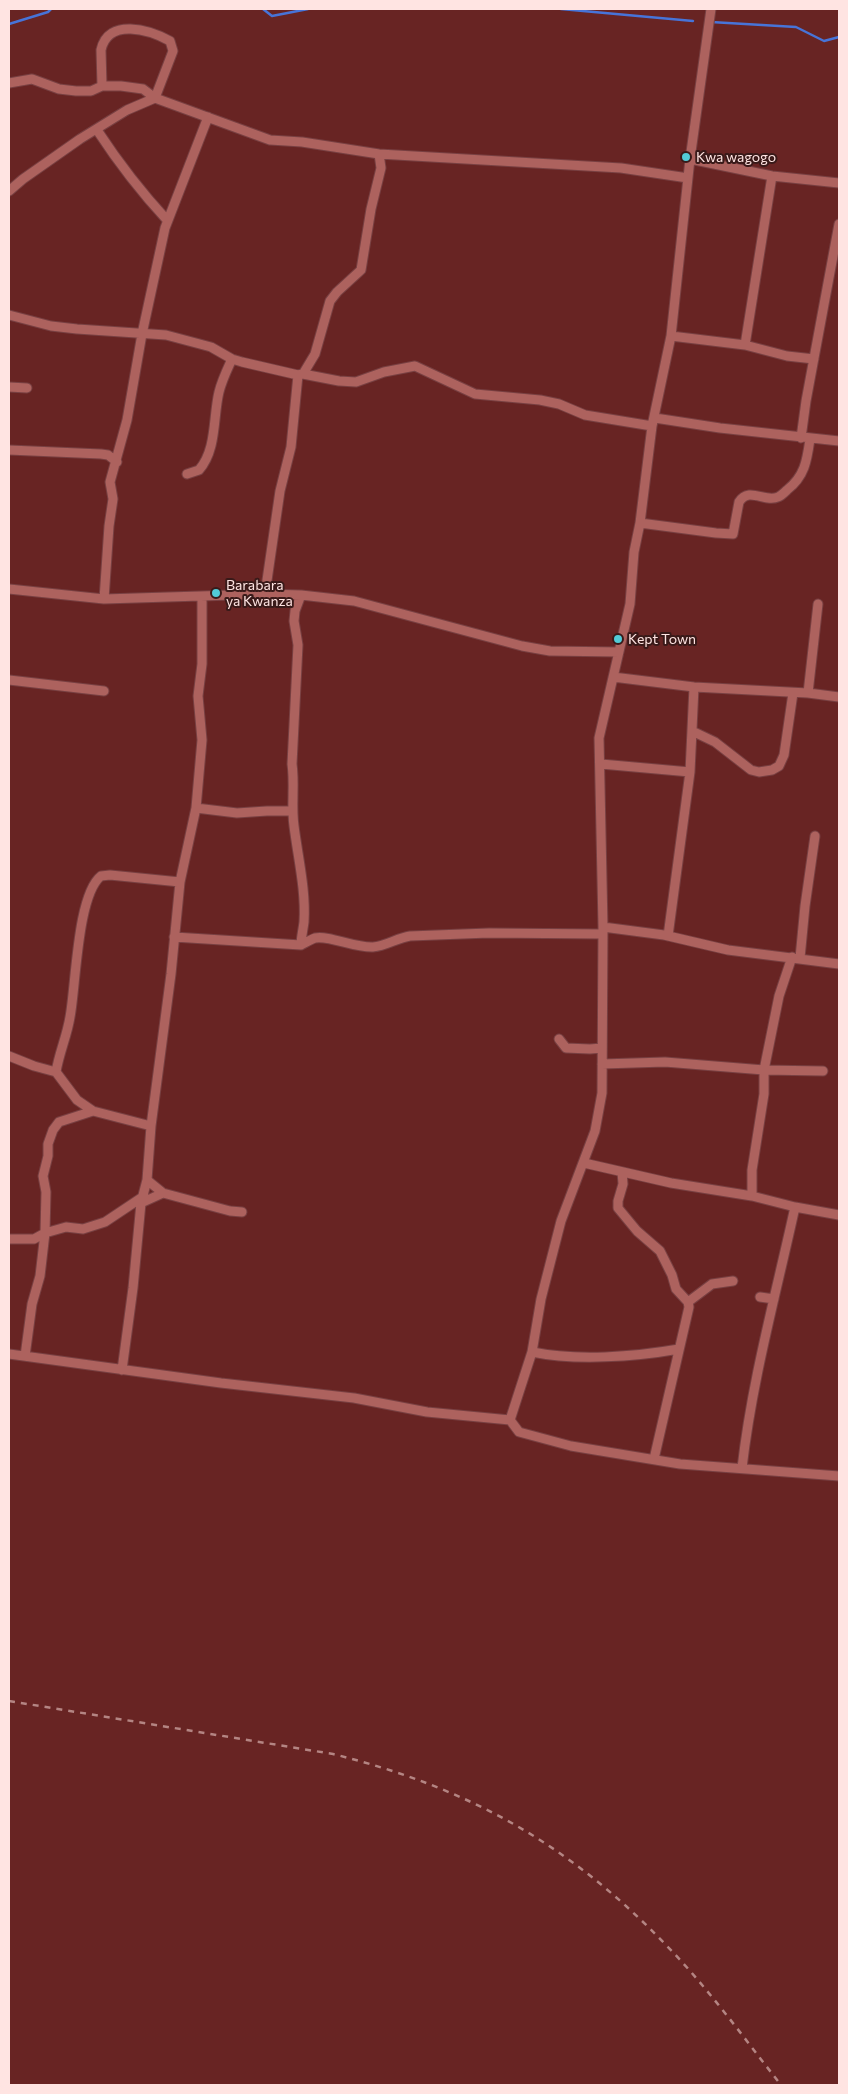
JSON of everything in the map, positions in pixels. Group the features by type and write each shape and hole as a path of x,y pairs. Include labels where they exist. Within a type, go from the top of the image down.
{"street":[{"path":"510,1420 532,1352 540,1299 562,1221 595,1131 602,1093 603,931 599,738 630,604 634,552 640,523 654,422 670,336 690,159 712,9"},
{"path":"9,191 80,139 127,110 155,98 173,51 170,41 159,35 127,29 119,29 110,34 100,50 102,86"},
{"path":"9,83 32,79 59,89 76,91 91,91 102,86 143,89 155,98 208,117 229,127 270,140 302,142 379,154 596,166 688,178"},
{"path":"104,599 109,526 113,499 110,482 127,420 142,334 167,220 208,117"},
{"path":"97,130 125,170 153,206 167,220"},
{"path":"265,594 280,491 290,447 300,374 315,354 330,301 361,270 371,209 381,168 379,154"},
{"path":"690,159 772,176 839,183"},
{"path":"745,345 772,176"},
{"path":"640,523 731,534 735,529 739,502 742,498 759,494 778,498 797,482 802,475 806,462 806,439 814,359 839,224"},
{"path":"9,315 51,326 166,335 217,349 232,359 340,381 356,382 384,372 415,366 475,394 540,400 558,404 585,415 839,441"},
{"path":"670,336 745,345 787,356 814,359"},
{"path":"187,474 199,470 208,457 218,393 232,359"},
{"path":"9,387 27,388"},
{"path":"9,450 101,454 108,455 117,462"},
{"path":"9,588 104,599 265,594 300,595 354,601 522,646 550,650 619,652"},
{"path":"300,595 294,621 298,645 292,801 302,888 304,922 301,945"},
{"path":"122,1370 147,1180 151,1126 171,974 180,882 196,808 202,740 198,696 202,664 202,597"},
{"path":"808,693 818,604"},
{"path":"613,676 694,686 808,693 839,697"},
{"path":"9,680 104,690"},
{"path":"668,936 690,772 694,686"},
{"path":"692,731 715,742 751,770 759,772 772,770 778,766 784,755 793,693"},
{"path":"601,764 690,772"},
{"path":"196,808 238,813 268,810 293,811"},
{"path":"752,1196 752,1170 764,1094 764,1070 779,996 796,957 815,836"},
{"path":"56,1072 58,1058 71,1016 74,978 90,889 101,876 110,875 180,882"},
{"path":"174,937 301,945 316,938 370,947 410,936 603,931 668,936 728,950 796,957 839,964"},
{"path":"559,1039 566,1048 602,1048"},
{"path":"9,1056 56,1072 78,1100 93,1111 151,1126"},
{"path":"602,1064 665,1062 764,1070 824,1070"},
{"path":"25,1356 32,1304 40,1276 46,1233 46,1192 43,1176 48,1156 48,1144 52,1130 59,1122 93,1111"},
{"path":"584,1163 839,1215"},
{"path":"622,1172 623,1184 618,1208 637,1231 660,1251 672,1275 676,1289 688,1302 689,1311 654,1459"},
{"path":"147,1180 163,1193 230,1211 242,1212"},
{"path":"9,1239 34,1239 66,1227 83,1229 105,1222 143,1200 163,1193"},
{"path":"742,1468 748,1419 795,1207"},
{"path":"688,1302 712,1284 733,1281"},
{"path":"760,1297 774,1299"},
{"path":"532,1352 566,1356 635,1356 679,1349"},
{"path":"9,1354 122,1370 354,1398 427,1412 510,1420 519,1432 545,1440 680,1464 839,1476"}],"waterway":[{"path":"9,24 48,12 51,9"},
{"path":"263,9 272,16 308,9"},
{"path":"561,9 693,21"},
{"path":"711,22 796,27 824,41 839,37"}],"railway":[{"path":"9,1701 333,1754 429,1784 473,1803 514,1824 554,1849 592,1877 629,1909 696,1978 781,2085"}],"place":[{"name":"Kwa wagogo","path":"686,157"},
{"name":"Barabara ya Kwanza","path":"216,593"},
{"name":"Kept Town","path":"618,639"}]}
